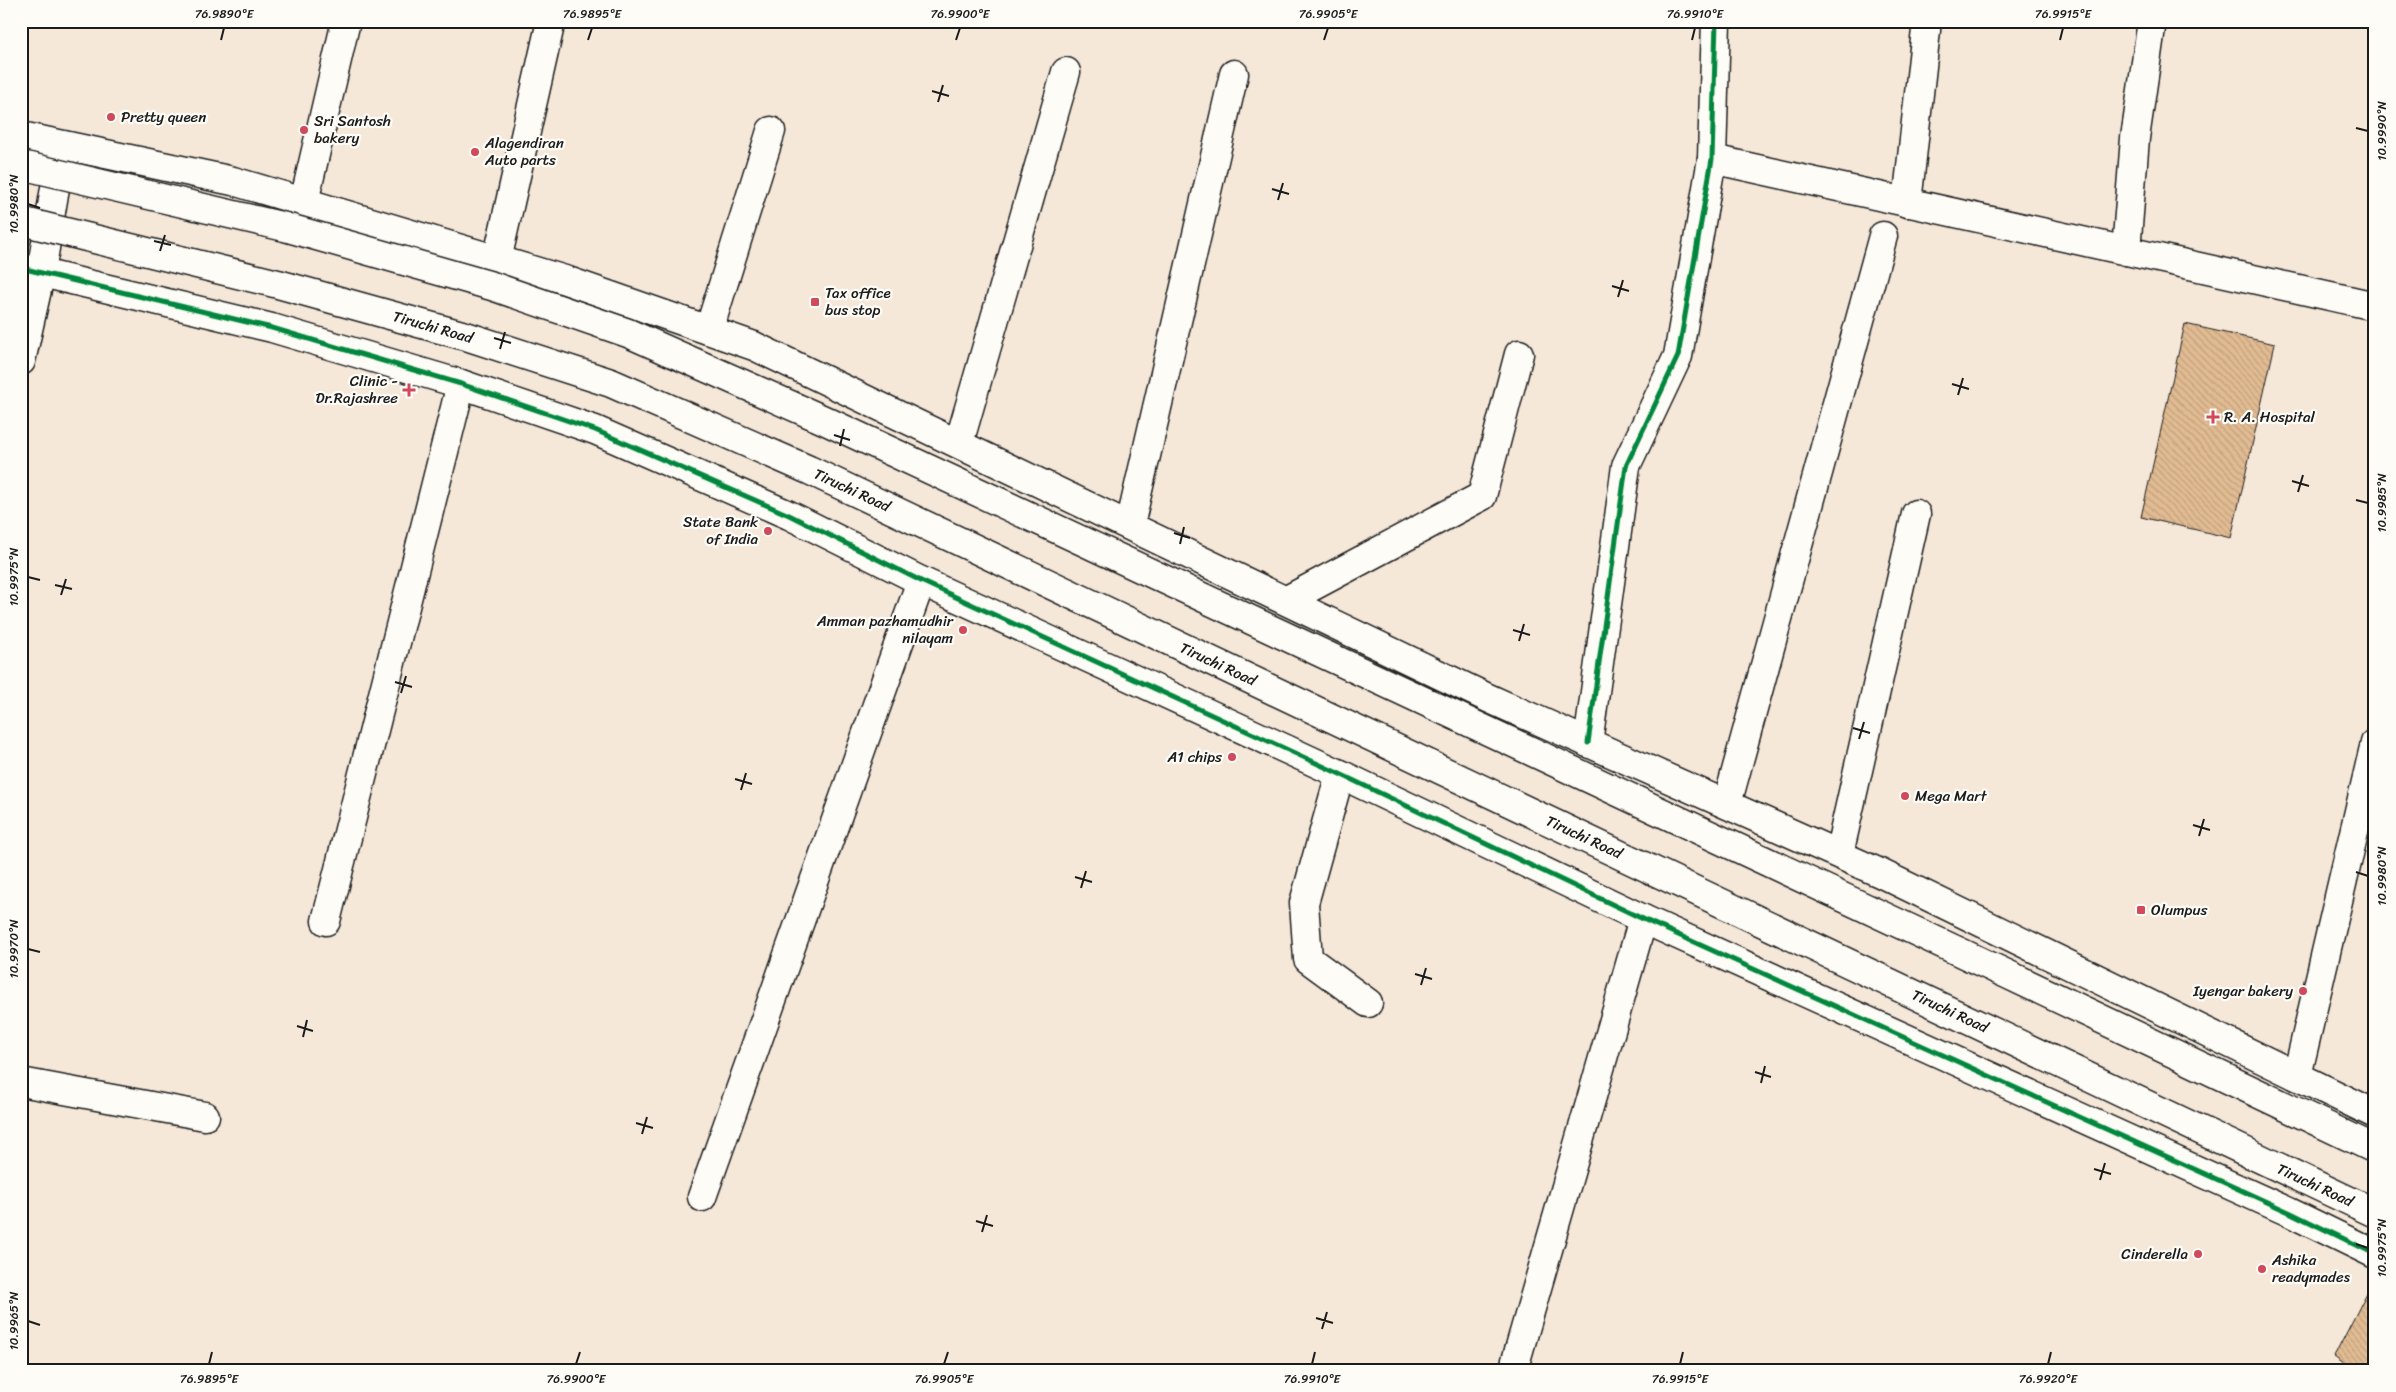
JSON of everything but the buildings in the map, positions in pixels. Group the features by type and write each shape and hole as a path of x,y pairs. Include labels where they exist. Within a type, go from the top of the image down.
{"main road":[{"path":"304,202 346,21"},
{"path":"497,260 551,21"},
{"path":"1588,743 1626,466 1678,356 1712,159 1716,21"},
{"path":"1907,203 1927,21"},
{"path":"2126,251 2135,138 2152,21"},
{"path":"959,443 1066,72"},
{"path":"1130,525 1234,74"},
{"path":"709,330 770,131"},
{"path":"21,136 233,181 565,280 754,346 1488,698 1839,854 2375,1114"},
{"path":"21,361 31,270 63,144"},
{"path":"1712,159 2375,306"},
{"path":"21,165 294,230 492,286 628,333 833,424 1957,950 2375,1149"},
{"name":"Tiruchi Road","path":"21,221 278,284 469,337 611,383 809,470 2375,1213"},
{"path":"1727,804 1883,236"},
{"path":"31,270 272,328 461,384 595,430 789,515 921,581 1340,774 1643,919 2289,1212 2375,1254"},
{"path":"1287,600 1482,496 1518,354"},
{"path":"326,921 461,384"},
{"path":"1839,854 1916,514"},
{"path":"702,1197 921,581"},
{"path":"2297,1076 2375,743"},
{"path":"1340,774 1304,903 1308,958 1368,1003"},
{"path":"1512,1371 1643,919"},
{"path":"21,1082 205,1116"}],"cycle path":[{"path":"1588,743 1626,466 1678,356 1712,159 1716,21"},
{"path":"21,268 272,328 461,384 595,430 789,515 921,581 1340,774 1643,919 2289,1212 2375,1254"}],"place":[{"name":"Pretty queen","path":"111,117"},
{"name":"Sri Santosh bakery","path":"304,130"},
{"name":"Alagendiran Auto parts","path":"475,152"},
{"name":"Tax office bus stop","path":"815,302"},
{"name":"Clinic - Dr.Rajashree","path":"409,390"},
{"name":"R. A. Hospital","path":"2213,417"},
{"name":"State Bank of India","path":"768,531"},
{"name":"Amman pazhamudhir nilayam","path":"963,630"},
{"name":"A1 chips","path":"1232,757"},
{"name":"Mega Mart","path":"1905,796"},
{"name":"Olumpus","path":"2141,910"},
{"name":"Iyengar bakery","path":"2303,991"},
{"name":"Cinderella","path":"2198,1254"},
{"name":"Ashika readymades","path":"2262,1269"}]}
